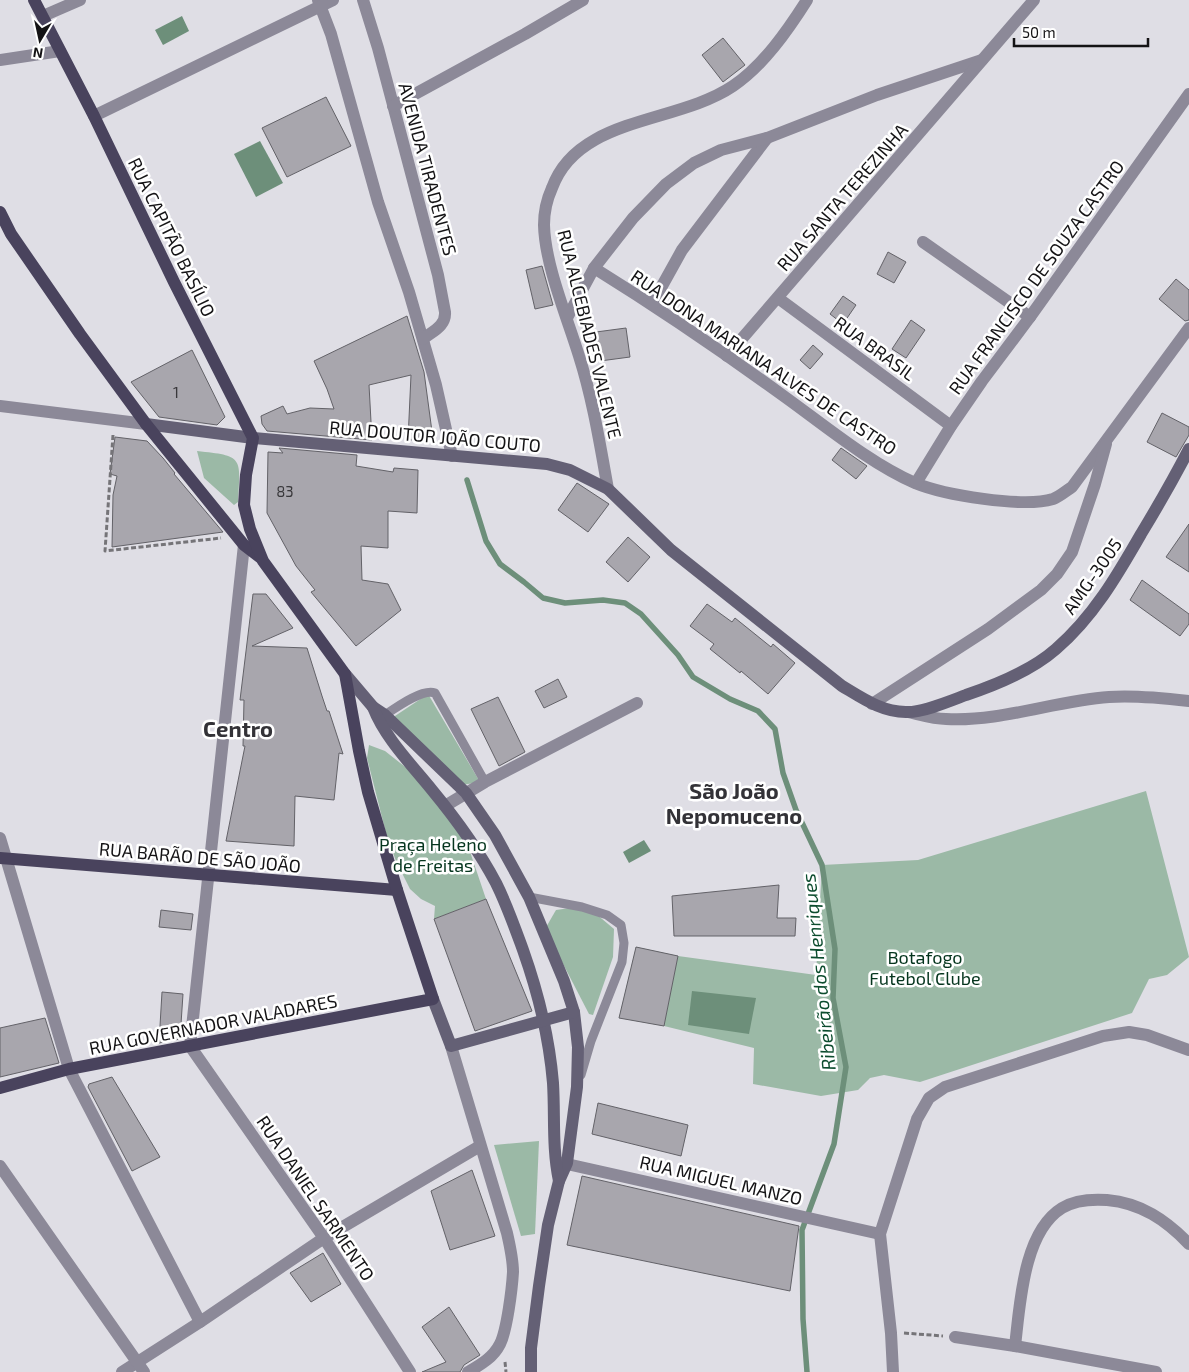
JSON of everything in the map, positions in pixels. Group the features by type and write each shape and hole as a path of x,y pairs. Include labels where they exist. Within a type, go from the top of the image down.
{"main road":[{"name":"RUA CAPITÃO BASÍLIO","path":"34,0 94,116 174,282 253,438"},
{"path":"0,212 11,234 80,334 146,424 244,545 263,560"},
{"name":"RUA DOUTOR JOÃO COUTO","path":"146,424 253,438 547,464 570,470 608,489 671,550 842,686 872,704"},
{"path":"253,438 246,475 244,505 250,529 263,560 345,674 382,717 466,793 495,835 529,897 564,981 574,1012 578,1047 577,1087 561,1162 559,1181 548,1225 531,1348 531,1372"},
{"name":"AMG-3005","path":"872,704 891,710 908,712 940,704 984,689 1026,669 1056,650 1093,611 1119,572 1174,479 1189,448"},
{"path":"345,674 366,784 397,890 450,1046 574,1012"},
{"path":"382,717 397,747 446,806 478,850 497,884 518,936 537,989 545,1021 561,1162"},
{"name":"RUA BARÃO DE SÃO JOÃO","path":"4,859 397,890"},
{"name":"RUA GOVERNADOR VALADARES","path":"0,1088 70,1069 433,999"}],"street":[{"path":"43,16 80,0"},
{"path":"94,116 319,3 333,0"},
{"name":"AVENIDA TIRADENTES","path":"363,0 438,276 445,312 443,323 423,338"},
{"path":"393,106 526,34 583,0"},
{"name":"RUA ALCEBIADES VALENTE","path":"608,489 594,410 547,254 544,224 548,198 556,175 572,155 592,140 619,129 686,109 709,100 734,85 785,34 807,0"},
{"name":"RUA SANTA TEREZINHA","path":"727,356 1034,0"},
{"path":"319,3 331,34 378,202 423,338 452,456"},
{"path":"0,60 60,51"},
{"path":"567,318 594,268 633,218 666,184 694,163 721,150 767,138 877,95 982,60"},
{"name":"RUA FRANCISCO DE SOUZA CASTRO","path":"916,483 982,381 1189,94"},
{"path":"652,304 682,250 767,138"},
{"path":"923,242 1030,317"},
{"name":"RUA DONA MARIANA ALVES DE CASTRO","path":"594,268 652,304 882,466 916,483 963,496 1007,501 1054,499 1072,487 1189,328"},
{"name":"RUA BRASIL","path":"778,298 952,426"},
{"path":"0,406 146,424"},
{"path":"872,704 988,629 1041,590 1057,574 1072,552 1095,484 1107,439"},
{"path":"190,1046 244,545"},
{"path":"908,712 944,719 963,719 1001,715 1109,697 1169,698 1189,701"},
{"path":"446,806 485,782 637,703"},
{"path":"0,838 4,859 70,1069 200,1322"},
{"path":"893,1372 891,1332 880,1234 917,1118 928,1098 945,1087 1103,1036 1129,1032 1147,1035 1189,1050"},
{"name":"RUA DANIEL SARMENTO","path":"190,1046 324,1238 410,1372"},
{"path":"450,1046 507,1233 512,1255 513,1272 506,1324 500,1344 484,1362 468,1372"},
{"path":"122,1372 140,1367 200,1322 324,1238 480,1146"},
{"name":"RUA MIGUEL MANZO","path":"561,1162 880,1234"},
{"path":"0,1166 140,1367"},
{"path":"1015,1346 1025,1275 1032,1251 1048,1219 1062,1207 1092,1199 1130,1204 1151,1212 1189,1244"},
{"path":"955,1337 1156,1372"}],"lane":[{"path":"382,717 422,693 429,691 435,693 485,782"},
{"path":"529,897 582,906 607,915 621,926 624,943 622,962 591,1040 577,1087"}],"path":[{"path":"114,419 105,551 221,538 232,531"},
{"path":"891,1332 955,1337"}],"green space":[{"path":"197,451 231,457 236,461 239,487 238,502 234,505 204,478"},
{"path":"428,694 480,782 462,785 392,718"},
{"name":"Praça Heleno de Freitas","path":"369,745 385,751 423,781 465,837 486,899 434,919 435,906 421,899 410,889 396,861 386,833 367,758"},
{"name":"Botafogo Futebol Clube","path":"1146,791 1189,957 1167,975 1149,979 1132,1013 920,1082 884,1075 870,1078 858,1090 821,1096 753,1084 754,1048 664,1026 619,1018 636,947 678,956 816,975 822,865 918,860"},
{"path":"570,908 595,913 614,929 613,957 593,1015 589,1014 545,929 556,910"},
{"path":"539,1141 535,1234 521,1236 494,1145"}],"shaded area":[{"path":"182,16 189,31 163,45 155,30"},
{"path":"260,141 283,183 256,197 234,154"},
{"path":"644,840 651,851 629,863 623,852"},
{"path":"692,991 756,998 749,1034 688,1025"}],"building":[{"path":"723,38 745,65 723,82 702,55"},
{"path":"326,97 351,146 287,177 262,128"},
{"path":"888,252 906,262 894,283 877,274"},
{"path":"542,266 553,305 535,309 526,270"},
{"path":"1176,279 1189,290 1189,320 1185,321 1159,299"},
{"path":"843,296 856,305 843,324 830,314"},
{"path":"407,316 424,372 433,439 408,440 411,375 369,385 372,440 267,431 262,424 261,416 283,406 287,414 310,408 334,409 314,361"},
{"path":"911,320 925,330 906,358 892,349"},
{"path":"626,328 630,357 600,361 596,332"},
{"path":"813,345 823,354 810,369 800,360"},
{"path":"192,350 225,417 217,425 159,417 131,382"},
{"path":"1162,413 1189,427 1189,435 1176,457 1147,442"},
{"path":"115,437 147,441 223,532 112,547 113,495 117,476 110,474"},
{"path":"279,448 357,455 356,466 393,472 394,468 418,470 417,513 388,511 388,548 361,546 362,580 388,584 401,610 356,646 311,592 315,590 296,566 267,513 268,452 283,453"},
{"path":"841,448 867,466 856,479 832,460"},
{"path":"577,483 609,504 588,532 558,510"},
{"path":"1189,524 1189,572 1166,557"},
{"path":"628,537 650,557 628,582 606,562"},
{"path":"1142,580 1189,614 1189,624 1180,636 1130,600"},
{"path":"253,594 266,594 293,628 252,646 307,648 343,754 339,753 334,800 295,796 294,846 226,841 245,746 243,746 244,700 240,700"},
{"path":"707,604 732,622 735,618 771,647 773,644 795,663 768,694 741,671 740,673 710,649 714,644 690,626"},
{"path":"558,679 567,697 544,708 535,691"},
{"path":"498,697 525,752 499,766 471,709"},
{"path":"779,885 777,918 796,918 795,936 674,936 672,896"},
{"path":"486,899 532,1011 475,1031 434,919"},
{"path":"161,910 193,914 191,930 159,927"},
{"path":"636,947 678,956 664,1026 619,1018"},
{"path":"162,992 183,994 180,1039 159,1043"},
{"path":"45,1018 59,1063 0,1077 0,1028"},
{"path":"112,1077 160,1157 132,1171 88,1087 89,1084"},
{"path":"598,1103 688,1125 681,1156 592,1134"},
{"path":"472,1170 495,1236 450,1250 431,1191"},
{"path":"582,1176 799,1226 790,1291 567,1245"},
{"path":"323,1253 341,1284 311,1302 290,1273"},
{"path":"449,1307 480,1355 464,1365 460,1372 422,1372 446,1362 422,1327"}],"waterway":[{"name":"Ribeirão dos Henriques","path":"467,480 486,541 500,564 543,598 565,603 603,600 625,603 641,614 678,655 693,677 730,699 758,711 775,729 783,773 796,810 822,865 835,949 833,998 846,1067 834,1144 802,1230 803,1319 807,1372"}],"district":[{"name":"Centro","path":"238,728"},
{"name":"São João Nepomuceno","path":"734,802"}]}
